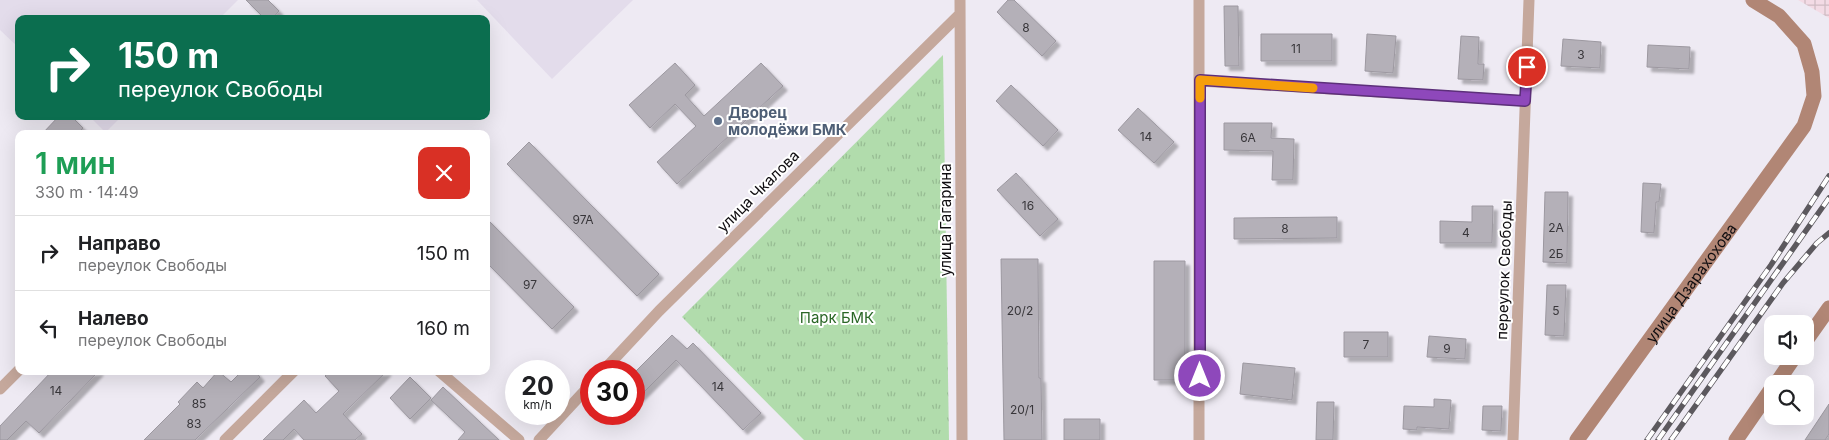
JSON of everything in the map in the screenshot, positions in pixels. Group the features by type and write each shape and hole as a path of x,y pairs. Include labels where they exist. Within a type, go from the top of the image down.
{"street":[{"name":"улица Гагарина","path":"960,0 962,440"},
{"path":"1199,0 1200,440"},
{"name":"переулок Свободы","path":"1513,440 1529,0"},
{"name":"улица Дзарахохова","path":"1577,440 1804,126 1814,96 1812,72 1804,44 1779,16 1754,0"},
{"name":"улица Чкалова","path":"613,360 659,311 959,15"},
{"path":"1200,80 1525,101"},
{"path":"1814,329 1829,308"},
{"path":"0,389 15,374"},
{"path":"225,440 290,375"},
{"path":"444,375 519,440"},
{"path":"539,440 580,396"},
{"path":"1736,440 1764,400"}],"shaded area":[{"path":"0,0 238,0 223,15 15,15 15,44 0,30"},
{"path":"477,0 633,0 552,79"},
{"path":"1798,0 1829,0 1829,18"},
{"path":"93,120 118,120 108,130 103,130"}],"green space":[{"name":"Парк БМК","path":"943,55 949,440 804,440 682,317"}],"building":[{"path":"246,0 268,0 279,11 276,15 261,15"},
{"path":"1008,0 1014,0 1056,41 1042,56 997,12"},
{"path":"1224,6 1238,6 1239,66 1225,66"},
{"path":"1261,34 1332,34 1332,61 1261,61"},
{"path":"1367,34 1396,36 1393,73 1365,71"},
{"path":"1461,36 1479,37 1478,64 1484,64 1483,80 1458,79"},
{"path":"1563,39 1601,42 1600,68 1561,66"},
{"path":"1648,45 1690,47 1689,69 1647,67"},
{"name":"Дворец молодёжи БМК","path":"675,63 695,85 685,95 704,116 761,63 783,86 677,184 657,162 696,126 675,104 650,128 629,105"},
{"path":"1011,85 1058,130 1043,146 996,101"},
{"path":"1138,108 1174,142 1154,163 1118,130"},
{"path":"55,120 75,120 83,128 81,130 46,130"},
{"path":"1224,123 1272,123 1271,138 1294,139 1293,180 1272,180 1273,151 1224,150"},
{"path":"529,142 659,274 637,296 507,164"},
{"path":"1016,173 1058,219 1040,236 997,190"},
{"path":"1643,183 1661,184 1659,202 1656,202 1654,233 1641,232"},
{"path":"1545,192 1568,192 1567,263 1543,262"},
{"path":"1472,206 1493,206 1492,243 1440,243 1440,221 1472,222"},
{"path":"1337,217 1337,238 1234,239 1234,218"},
{"path":"490,222 574,307 552,329 490,266"},
{"path":"1001,259 1038,259 1039,378 1041,378 1042,440 1004,440"},
{"path":"1154,261 1185,261 1185,380 1154,380"},
{"path":"1547,285 1566,285 1564,336 1545,335"},
{"path":"1344,332 1388,332 1388,357 1344,357"},
{"path":"672,335 687,349 693,343 761,413 743,430 676,360 645,391 645,362"},
{"path":"1429,336 1466,339 1465,359 1427,357"},
{"path":"1243,363 1295,368 1292,400 1240,394"},
{"path":"48,375 95,375 39,433 26,421 7,440 0,440 0,426"},
{"path":"214,375 223,375 231,382 238,375 258,375 260,377 195,440 144,440 180,404 178,402 197,382 203,388"},
{"path":"383,375 343,414 362,434 355,440 304,440 294,429 283,440 263,440 304,400 316,413 339,391 325,376"},
{"path":"410,377 431,398 410,419 390,398"},
{"path":"443,387 499,440 458,440 465,432 431,400"},
{"path":"1434,399 1451,400 1449,429 1417,427 1417,430 1403,429 1404,406 1434,407"},
{"path":"1317,402 1334,402 1333,440 1316,440"},
{"path":"1829,404 1829,434 1825,440 1805,440"},
{"path":"1483,406 1502,406 1501,431 1482,430"},
{"path":"1064,419 1100,419 1100,440 1064,440"}],"railway":[{"path":"1647,440 1771,265 1829,176"},
{"path":"1658,440 1829,198"},
{"path":"1671,440 1783,283 1817,243 1829,233"}],"slow traffic":[{"path":"1200,98 1200,80 1313,88"}],"place":[{"name":"Дворец молодёжи БМК","path":"718,121"}],"route":[{"path":"1200,376 1200,80 1525,101 1527,67"}]}
